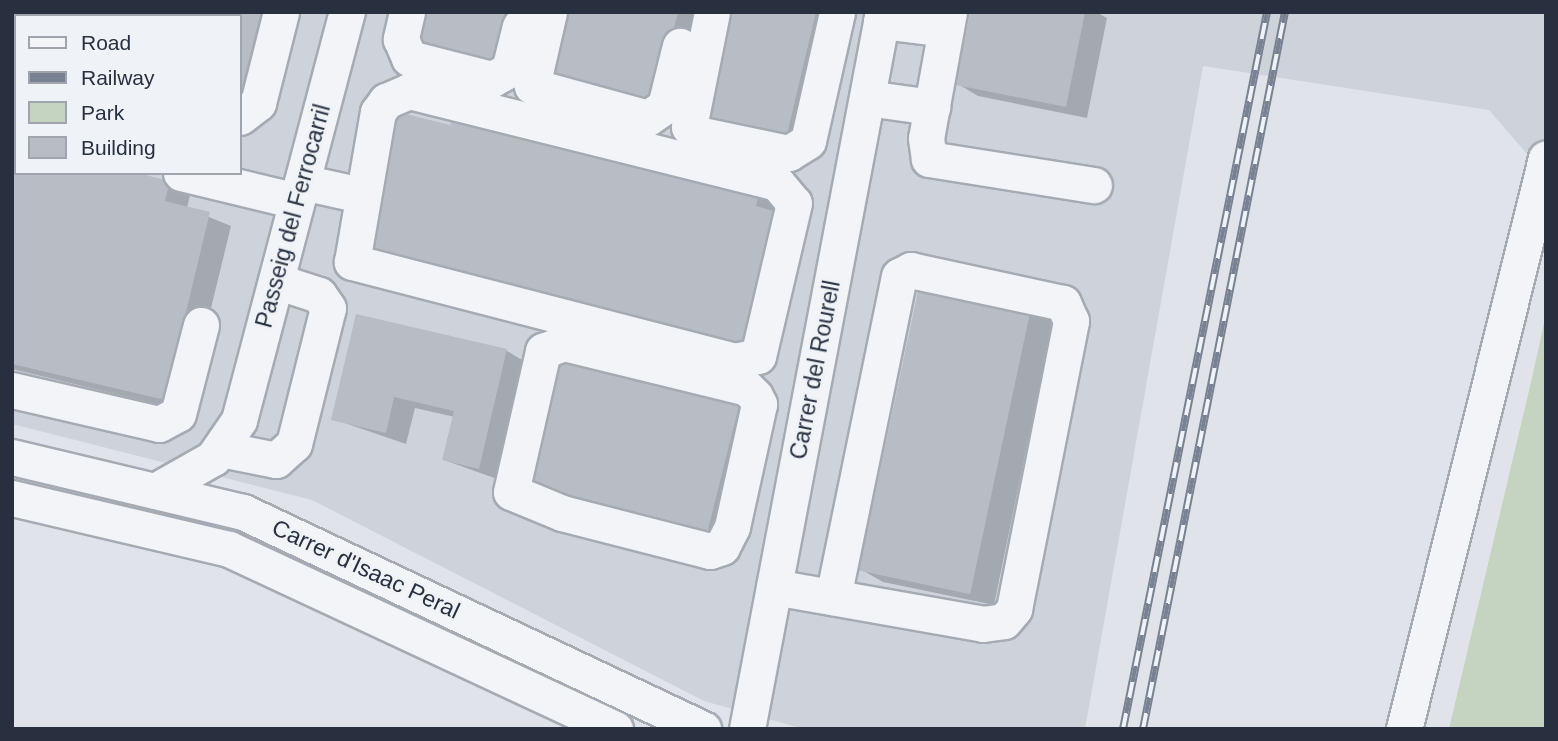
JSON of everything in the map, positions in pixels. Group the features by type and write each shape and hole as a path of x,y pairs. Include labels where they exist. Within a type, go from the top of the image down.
{"street":[{"path":"242,115 258,103 281,12"},
{"name":"Passeig del Ferrocarril","path":"215,507 347,12"},
{"path":"407,12 401,39 409,58 492,79 509,70 524,12"},
{"path":"549,12 532,86 648,118 665,106 689,12"},
{"path":"712,12 689,127 697,134 789,153 808,141 837,12"},
{"path":"882,17 947,20 924,151 940,165 1094,186"},
{"name":"Carrer del Rourell","path":"747,729 882,17"},
{"path":"410,91 777,183 794,203 779,288 758,356 735,361 362,268 349,254 361,195 378,112 386,101 410,91"},
{"path":"867,98 932,107"},
{"path":"1405,729 1546,158"},
{"path":"193,175 299,192 361,195"},
{"path":"774,587 983,624 1004,621 1014,609 1071,321 1063,303 911,270 899,276 833,597"},
{"path":"235,435 276,460 294,444 328,308 319,295 276,281"},
{"path":"779,288 829,299"},
{"path":"12,390 159,424 178,414 201,325"},
{"path":"760,404 732,527 722,547 710,551 517,500 509,481 543,351 553,344 747,388 760,404 807,416"},
{"name":"Passeig del Ferrocarril","path":"155,491 213,458 235,435"},
{"name":"Carrer d'Isaac Peral","path":"12,457 243,512 703,729"},
{"name":"Carrer d'Isaac Peral","path":"12,498 229,549 615,729"},
{"path":"215,507 229,549"},
{"path":"732,527 783,537"}],"shaded area":[{"path":"12,12 1546,12 1546,176 1489,110 1203,66 1085,729 804,729 704,701 312,500 12,424"}],"green space":[{"path":"1546,314 1546,729 1449,729 1532,378"}],"building":[{"path":"12,12 261,12 242,87 242,14 14,14 14,30"},
{"path":"424,12 514,12 499,70 414,49"},
{"path":"562,12 678,12 653,110 544,83"},
{"path":"728,12 816,12 786,139 702,119"},
{"path":"970,12 1085,12 1066,107 956,85"},
{"path":"455,109 761,185 756,206 777,212 740,355 356,259 394,111 450,125"},
{"path":"12,167 14,175 145,175 170,181 165,201 210,212 165,400 12,364"},
{"path":"920,282 1032,306 970,594 859,571"},
{"path":"356,314 507,349 479,469 442,460 454,411 394,397 386,433 331,420"},
{"path":"556,354 740,400 707,533 523,487"}],"railway":[{"path":"1123,729 1267,12"},
{"path":"1143,729 1285,12"}]}
